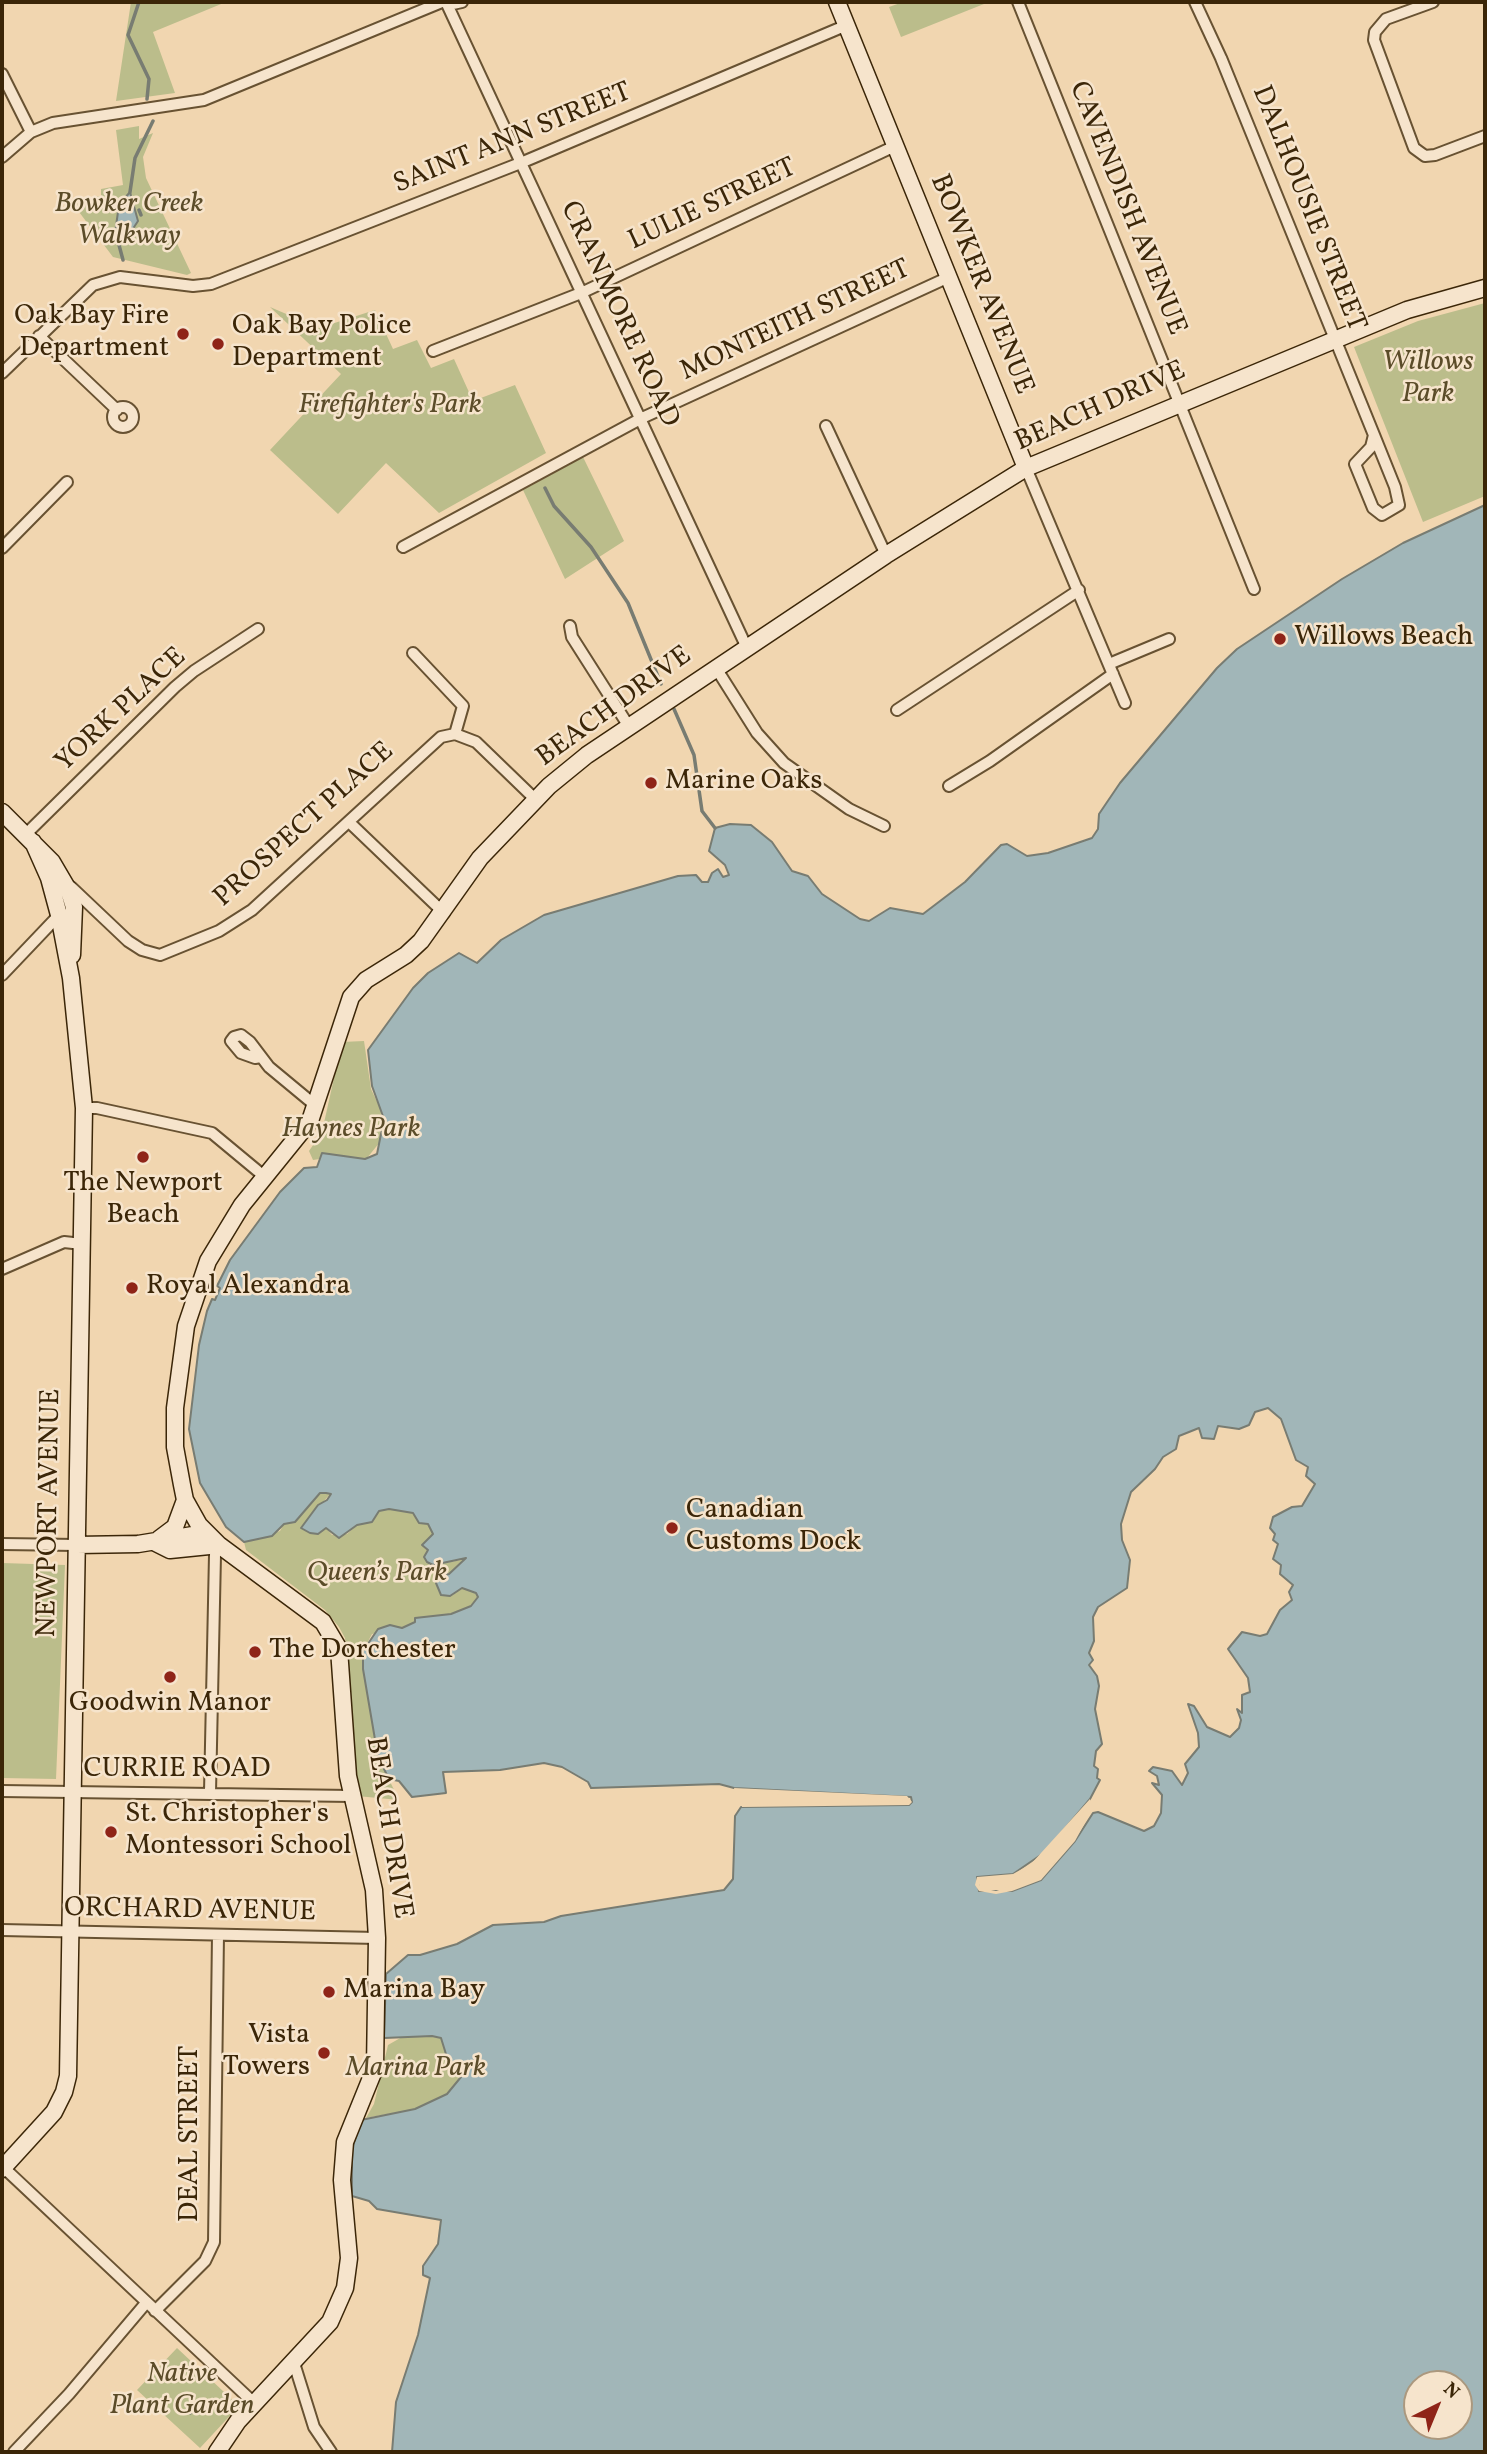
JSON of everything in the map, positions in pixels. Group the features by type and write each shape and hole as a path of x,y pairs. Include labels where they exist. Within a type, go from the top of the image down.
{"main road":[{"name":"BOWKER AVENUE","path":"837,2 1026,468"},
{"name":"BEACH DRIVE","path":"218,2452 254,2403 295,2363 330,2322 348,2272 342,2180 345,2142 375,2067 377,1938 374,1890 351,1796 342,1668 336,1642 323,1622 205,1533 185,1500 174,1429 176,1388 188,1318 208,1261 231,1222 303,1131 316,1106 351,997 366,980 411,951 444,913 480,858 536,800 587,755 628,725 886,555 1026,468 1180,401 1407,310 1485,288"},
{"path":"2,812 52,862 75,898 71,978"},
{"name":"NEWPORT AVENUE","path":"2,2167 54,2112 68,2076 83,1108 71,978 59,915 49,878 29,838"},
{"path":"153,1542 174,1527 185,1500"},
{"path":"76,1545 153,1542 205,1533"},
{"path":"153,1542 170,1550 219,1545"}],"street":[{"path":"2,157 31,132 53,123 204,100 445,3 462,2"},
{"name":"CAVENDISH AVENUE","path":"1018,2 1254,589"},
{"name":"DALHOUSIE STREET","path":"1195,2 1335,339 1374,435 1399,502 1396,509 1382,515 1374,511 1356,464 1371,447 1374,435"},
{"path":"1433,2 1386,19 1375,32 1374,40 1417,152 1424,156 1435,155 1485,136"},
{"name":"CRANMORE ROAD","path":"445,3 523,162 581,293 642,418 747,648"},
{"name":"SAINT ANN STREET","path":"38,336 83,292 110,279 132,277 193,286 211,284 523,162 847,25"},
{"path":"2,74 31,132"},
{"name":"LULIE STREET","path":"433,351 581,293 895,146"},
{"name":"MONTEITH STREET","path":"403,547 642,418 949,277"},
{"path":"2,373 38,336 117,410"},
{"path":"826,426 886,555"},
{"name":"BOWKER AVENUE","path":"1026,468 1125,703"},
{"path":"2,548 67,482"},
{"path":"897,710 1079,590"},
{"path":"570,626 572,637 628,725"},
{"name":"YORK PLACE","path":"29,838 194,671 258,629"},
{"path":"949,786 990,761 1111,669 1169,639"},
{"path":"413,653 463,706 455,734 476,742 536,800"},
{"path":"716,668 757,733 784,763 849,809 884,827"},
{"name":"PROSPECT PLACE","path":"75,898 128,941 142,950 160,955 219,931 252,910 350,823 431,743 441,737 455,734"},
{"path":"350,823 444,913"},
{"path":"2,975 75,898"},
{"path":"261,1057 316,1106"},
{"path":"83,1108 97,1108 212,1133 265,1177"},
{"path":"2,1269 64,1242 82,1244"},
{"path":"2,1544 76,1545"},
{"path":"210,1793 215,1563 219,1545"},
{"name":"CURRIE ROAD","path":"2,1791 351,1796"},
{"name":"ORCHARD AVENUE","path":"2,1930 377,1938"},
{"name":"DEAL STREET","path":"14,2452 150,2307 205,2261 214,2242 218,1935"},
{"path":"2,2167 254,2403"},
{"path":"295,2363 314,2427 331,2452"}],"green space":[{"path":"131,2 226,2 153,32 175,93 116,101"},
{"path":"903,2 989,2 901,37 889,7"},
{"name":"Bowker Creek Walkway","path":"139,126 139,139 153,133 143,157 146,178 191,273 187,275 113,257 70,200 101,196 101,189 123,185 116,130"},
{"name":"Willows Park","path":"1485,303 1485,496 1423,522 1354,347 1418,321"},
{"name":"Firefighter's Park","path":"270,307 319,328 375,310 393,349 417,340 431,368 454,359 473,401 515,385 546,453 439,513 386,463 338,514 270,450 341,374"},
{"path":"583,457 624,541 565,579 523,490"},
{"name":"Haynes Park","path":"364,1041 371,1089 381,1110 380,1142 363,1163 332,1157 313,1160 309,1151 322,1132 342,1042"},
{"name":"Queen’s Park","path":"320,1492 331,1493 301,1527 326,1528 332,1535 347,1534 357,1525 372,1522 379,1511 389,1509 413,1513 419,1523 428,1524 433,1534 429,1550 433,1565 467,1559 449,1575 441,1574 451,1596 462,1588 476,1593 478,1597 471,1606 451,1614 415,1618 415,1622 401,1628 372,1634 363,1651 363,1669 378,1757 399,1800 357,1796 345,1638 339,1627 325,1610 246,1550 244,1542 280,1531 284,1524 309,1506"},
{"path":"2,1563 65,1565 56,1779 2,1778"},
{"name":"Marina Park","path":"402,2037 442,2038 450,2067 462,2077 455,2086 447,2094 415,2109 366,2118 374,2104 388,2045"},
{"name":"Native Plant Garden","path":"177,2348 239,2406 200,2448 137,2390"}],"shaded area":[{"path":"130,192 138,221 125,241 119,245 114,240 119,205"},
{"path":"1485,505 1485,2452 392,2452 396,2402 418,2335 430,2278 423,2275 423,2266 438,2244 441,2220 377,2209 369,2201 352,2196 352,2149 361,2120 415,2109 447,2094 461,2077 450,2067 441,2038 384,2038 386,1974 408,1955 420,1955 457,1944 493,1925 544,1922 561,1916 724,1890 733,1879 735,1816 741,1807 909,1805 912,1802 911,1797 734,1788 719,1784 591,1788 588,1782 562,1767 544,1763 500,1770 443,1772 446,1793 412,1797 399,1781 389,1779 378,1757 363,1669 363,1651 378,1629 390,1625 402,1628 415,1622 415,1618 451,1614 471,1606 478,1597 476,1593 462,1588 450,1596 441,1595 436,1583 438,1577 449,1574 466,1558 433,1565 427,1562 424,1557 428,1550 422,1545 433,1534 428,1524 419,1523 413,1513 389,1509 379,1511 372,1522 357,1525 339,1538 326,1528 318,1534 310,1533 301,1528 318,1505 331,1494 320,1493 295,1522 284,1524 272,1536 244,1542 226,1527 200,1483 189,1429 199,1345 207,1311 212,1299 215,1300 220,1288 217,1286 230,1260 280,1192 304,1168 317,1167 322,1153 365,1159 377,1154 384,1119 372,1086 368,1050 413,988 428,973 459,953 477,963 501,940 544,915 678,876 696,875 702,882 708,882 712,873 718,869 723,877 729,875 725,865 709,851 715,828 730,824 751,825 772,842 792,871 808,876 822,894 860,919 869,921 890,908 923,914 965,882 1001,845 1007,844 1027,856 1048,853 1092,838 1098,829 1099,814 1120,783 1217,668 1237,649 1342,579 1403,543","holes":["1268,1408 1281,1419 1296,1460 1308,1467 1306,1476 1315,1484 1302,1506 1292,1507 1273,1517 1270,1528 1275,1534 1273,1540 1278,1544 1273,1559 1281,1565 1280,1574 1293,1585 1289,1592 1292,1600 1280,1610 1267,1634 1260,1636 1242,1632 1228,1649 1248,1678 1250,1692 1242,1695 1242,1713 1237,1709 1241,1720 1239,1728 1230,1737 1207,1727 1194,1706 1188,1704 1198,1733 1199,1747 1185,1764 1188,1773 1182,1785 1172,1771 1153,1767 1149,1771 1157,1776 1159,1785 1152,1783 1162,1795 1161,1813 1154,1826 1144,1831 1098,1812 1093,1813 1075,1841 1041,1880 1012,1891 979,1891 977,1877 1013,1874 1045,1852 1090,1799 1100,1780 1097,1778 1098,1769 1094,1766 1096,1751 1102,1744 1095,1709 1099,1686 1097,1676 1089,1665 1093,1660 1089,1653 1094,1641 1093,1617 1098,1607 1127,1588 1130,1560 1122,1540 1121,1524 1131,1492 1155,1469 1163,1457 1176,1449 1179,1436 1199,1428 1202,1438 1214,1439 1218,1426 1239,1429 1249,1425 1255,1412"]}],"pier":[{"path":"734,1788 907,1796 912,1802 909,1805 742,1807 741,1804 908,1801 735,1792"},
{"path":"1090,1799 1091,1803 1033,1867 1014,1877 980,1880 979,1884 981,1888 996,1891 1039,1877 1054,1863 1092,1810 1075,1841 1041,1880 996,1894 979,1891 975,1885 977,1877 1013,1874 1031,1864"}],"waterway":[{"path":"139,2 128,35 149,79 147,99"},
{"path":"130,192 135,158 153,121"},
{"path":"139,210 141,215"},
{"path":"119,245 123,260"},
{"path":"545,488 554,506 591,547 628,603 661,684"},
{"path":"674,709 694,755 702,811 715,828"},
{"path":"190,2413 198,2407"}],"place":[{"name":"Oak Bay Fire Department","path":"183,334"},
{"name":"Oak Bay Police Department","path":"218,344"},
{"name":"Willows Beach","path":"1280,639"},
{"name":"Marine Oaks","path":"651,783"},
{"name":"The Newport Beach","path":"143,1157"},
{"name":"Royal Alexandra","path":"132,1288"},
{"name":"Canadian Customs Dock","path":"672,1528"},
{"name":"The Dorchester","path":"255,1652"},
{"name":"Goodwin Manor","path":"170,1677"},
{"name":"St. Christopher's Montessori School","path":"111,1832"},
{"name":"Marina Bay","path":"329,1992"},
{"name":"Vista Towers","path":"324,2053"}]}
